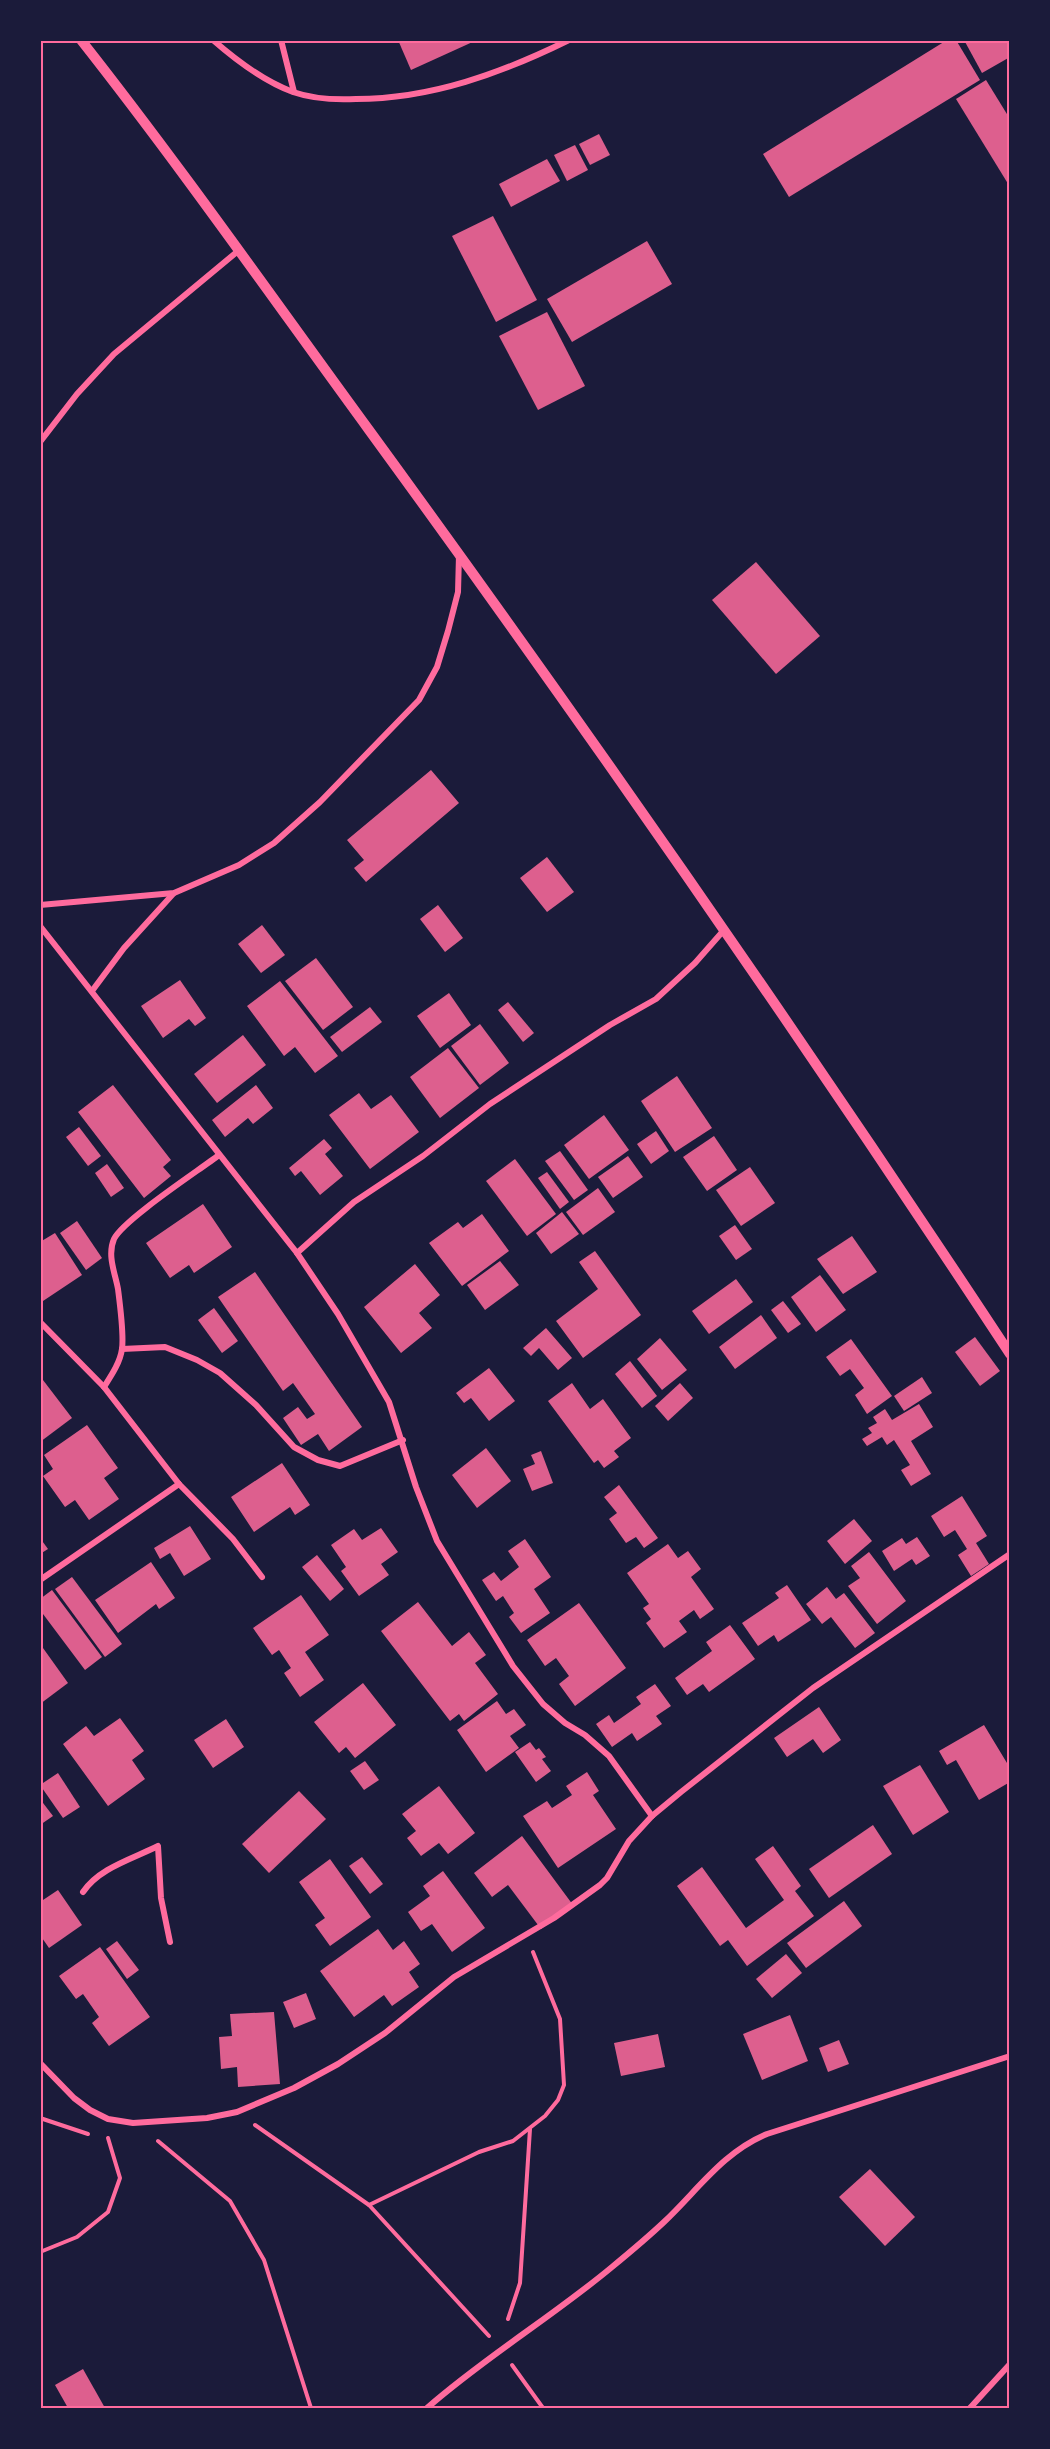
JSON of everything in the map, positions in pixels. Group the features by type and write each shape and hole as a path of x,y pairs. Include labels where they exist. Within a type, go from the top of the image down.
{"street":[{"path":"81,40 459,553 603,755 924,1224 1010,1354"},
{"path":"213,40 263,78 294,92 328,100 378,99 433,92 530,60 569,40"},
{"path":"280,40 294,92"},
{"path":"40,442 77,394 114,354 238,251"},
{"path":"40,905 174,893 239,865 274,843 320,802 419,700 437,667 448,631 458,592 459,553"},
{"path":"92,991 124,948 174,893"},
{"path":"40,926 297,1253 363,1354 389,1402 403,1440 416,1487 437,1541 513,1666 543,1704 609,1756 652,1816"},
{"path":"297,1253 354,1202 423,1156 490,1104 610,1025 656,999 695,963 724,930"},
{"path":"104,1387 122,1349 118,1291 112,1261 114,1239 120,1231 166,1194 219,1155"},
{"path":"40,1322 104,1387 179,1484 233,1539 262,1577"},
{"path":"122,1349 165,1347 197,1360 220,1373 256,1405 294,1447 318,1460 340,1466 403,1440"},
{"path":"40,1580 179,1484"},
{"path":"40,2063 74,2098 90,2110 108,2119 133,2123 207,2118 237,2112 294,2088 338,2064 385,2033 454,1977 528,1934 600,1886 629,1841 652,1816 813,1688 1010,1554"},
{"path":"83,1892 90,1882 102,1872 158,1846 161,1898 170,1942"},
{"path":"427,2409 501,2349 562,2307 611,2268 664,2222 706,2176 746,2144 767,2134 1010,2056"},
{"path":"970,2409 1010,2364"}],"path":[{"path":"369,2205 479,2152 513,2140 530,2129 558,2100 564,2085 560,2019 531,1948 528,1934"},
{"path":"237,2112 369,2205 501,2349 543,2409"},
{"path":"40,2118 108,2141"},
{"path":"40,2252 77,2237 108,2212 120,2178 108,2141 108,2119"},
{"path":"133,2123 230,2201 264,2260 311,2409"},
{"path":"501,2349 505,2326 520,2283 530,2129"}],"building":[{"path":"398,40 477,40 411,70"},
{"path":"947,40 956,40 980,80 789,197 763,154"},
{"path":"964,40 1008,40 1010,57 982,73"},
{"path":"986,80 1010,119 1010,187 956,99"},
{"path":"599,134 610,155 590,165 579,144"},
{"path":"575,145 588,170 567,181 554,155"},
{"path":"547,159 560,181 511,207 499,184"},
{"path":"493,216 537,300 496,322 452,236"},
{"path":"647,241 672,284 572,342 547,299"},
{"path":"547,312 585,386 538,410 499,336"},
{"path":"756,562 820,636 776,674 712,600"},
{"path":"431,770 459,803 366,882 354,868 364,860 347,840"},
{"path":"547,857 574,892 547,912 520,878"},
{"path":"438,905 463,938 445,952 420,919"},
{"path":"262,925 285,955 261,973 238,944"},
{"path":"316,958 353,1007 323,1030 285,981"},
{"path":"180,980 206,1018 195,1026 189,1019 163,1038 141,1006"},
{"path":"280,981 338,1056 315,1073 295,1047 284,1056 247,1006"},
{"path":"449,993 471,1025 440,1048 417,1016"},
{"path":"508,1002 534,1033 523,1042 498,1010"},
{"path":"370,1007 382,1022 342,1052 330,1037"},
{"path":"480,1024 509,1063 480,1085 451,1046"},
{"path":"243,1035 266,1065 217,1103 194,1074"},
{"path":"448,1048 479,1088 440,1118 410,1077"},
{"path":"677,1076 712,1128 675,1152 641,1101"},
{"path":"113,1085 171,1160 163,1167 171,1176 144,1198 78,1112"},
{"path":"256,1085 273,1108 253,1124 248,1118 225,1137 212,1120"},
{"path":"359,1093 371,1109 391,1095 419,1132 370,1169 329,1115"},
{"path":"604,1115 629,1150 589,1179 564,1145"},
{"path":"79,1127 101,1156 88,1166 66,1137"},
{"path":"656,1131 669,1151 651,1164 637,1144"},
{"path":"714,1136 737,1170 707,1191 683,1157"},
{"path":"324,1139 332,1148 325,1154 343,1176 320,1195 301,1171 295,1176 289,1168"},
{"path":"560,1151 588,1190 574,1200 545,1161"},
{"path":"628,1156 643,1177 613,1198 598,1177"},
{"path":"515,1159 556,1214 527,1236 486,1181"},
{"path":"107,1164 124,1188 111,1197 95,1173"},
{"path":"750,1167 775,1203 741,1226 716,1190"},
{"path":"547,1172 569,1202 560,1209 538,1178"},
{"path":"598,1188 615,1212 583,1235 566,1212"},
{"path":"203,1204 232,1247 194,1273 189,1265 170,1278 146,1243"},
{"path":"562,1212 579,1234 551,1254 536,1233"},
{"path":"482,1214 509,1251 462,1286 429,1243 458,1222 463,1228"},
{"path":"77,1221 102,1258 86,1270 60,1233"},
{"path":"735,1225 752,1249 736,1260 719,1236"},
{"path":"55,1233 82,1275 40,1303 40,1242"},
{"path":"852,1236 877,1272 843,1294 817,1259"},
{"path":"595,1251 641,1315 583,1358 556,1321 598,1289 579,1262"},
{"path":"500,1261 519,1285 485,1310 467,1285"},
{"path":"415,1264 440,1295 419,1313 432,1328 401,1353 364,1307"},
{"path":"255,1272 362,1427 329,1451 318,1434 301,1445 283,1418 298,1407 307,1419 315,1414 293,1383 283,1391 218,1297"},
{"path":"820,1275 846,1310 816,1332 791,1297"},
{"path":"736,1279 753,1302 709,1334 692,1311"},
{"path":"783,1301 801,1324 788,1333 771,1310"},
{"path":"214,1308 238,1341 222,1353 198,1320"},
{"path":"761,1315 777,1338 735,1369 719,1347"},
{"path":"546,1328 572,1358 558,1370 539,1348 531,1356 523,1348"},
{"path":"975,1337 1000,1371 980,1386 955,1352"},
{"path":"660,1338 687,1370 662,1390 637,1359"},
{"path":"851,1339 892,1396 867,1414 855,1395 864,1388 850,1369 840,1376 826,1357"},
{"path":"630,1361 657,1396 642,1408 615,1374"},
{"path":"489,1368 515,1401 489,1421 471,1398 464,1403 456,1393"},
{"path":"922,1377 932,1393 904,1411 894,1396"},
{"path":"43,1380 72,1418 40,1442 40,1382"},
{"path":"572,1383 590,1409 603,1399 631,1438 614,1451 619,1457 604,1468 598,1460 594,1463 548,1401"},
{"path":"680,1383 693,1398 668,1421 655,1406"},
{"path":"919,1404 933,1427 911,1441 931,1474 911,1486 901,1470 910,1465 894,1440 887,1445 882,1437 867,1446 862,1439 872,1433 868,1428 877,1423 873,1417 885,1409 892,1420"},
{"path":"87,1425 118,1468 104,1478 119,1499 89,1520 75,1500 65,1507 43,1476 53,1469 44,1455"},
{"path":"486,1448 511,1481 477,1508 452,1475"},
{"path":"541,1451 553,1483 532,1491 523,1469 535,1464 531,1455"},
{"path":"282,1463 310,1505 295,1515 290,1507 254,1532 231,1497"},
{"path":"619,1485 658,1538 644,1548 636,1537 626,1543 609,1519 617,1513 604,1497"},
{"path":"962,1496 987,1536 976,1543 989,1564 971,1576 958,1555 967,1549 955,1530 944,1537 931,1516"},
{"path":"854,1519 872,1541 845,1564 827,1541"},
{"path":"190,1526 211,1559 184,1576 170,1553 160,1559 154,1548"},
{"path":"381,1528 398,1552 381,1564 389,1575 359,1596 341,1571 346,1567 331,1545 354,1529 362,1540"},
{"path":"917,1537 930,1556 916,1565 912,1559 894,1571 882,1551 902,1538 906,1544"},
{"path":"40,1538 48,1549 40,1554"},
{"path":"525,1539 551,1577 534,1589 550,1613 521,1633 509,1617 514,1613 503,1596 496,1601 482,1580 494,1572 501,1581 519,1567 508,1551"},
{"path":"668,1544 678,1558 688,1551 701,1569 691,1577 714,1609 700,1619 694,1610 679,1621 687,1632 664,1648 646,1623 651,1619 643,1608 649,1604 627,1573"},
{"path":"869,1552 906,1601 877,1624 848,1586 860,1578 851,1566"},
{"path":"317,1555 344,1589 330,1601 302,1567"},
{"path":"151,1562 175,1598 159,1609 156,1604 118,1633 95,1600"},
{"path":"72,1577 122,1644 105,1657 55,1589"},
{"path":"787,1585 811,1620 778,1642 774,1635 758,1646 742,1623 779,1598 775,1593"},
{"path":"827,1587 836,1599 844,1593 875,1633 855,1648 831,1617 822,1624 806,1604"},
{"path":"52,1590 102,1657 85,1670 40,1610 40,1599"},
{"path":"301,1595 329,1635 305,1652 324,1680 300,1697 284,1673 291,1668 279,1650 272,1655 253,1628"},
{"path":"418,1602 452,1646 469,1632 486,1655 475,1663 498,1694 464,1721 459,1714 450,1721 381,1631"},
{"path":"579,1603 626,1668 575,1706 559,1684 569,1676 556,1658 545,1666 527,1640"},
{"path":"730,1625 755,1659 709,1692 703,1684 687,1695 675,1678 712,1651 706,1642"},
{"path":"43,1648 68,1683 40,1704 40,1650"},
{"path":"363,1683 396,1725 355,1758 346,1747 339,1753 314,1722"},
{"path":"655,1684 671,1706 656,1716 662,1724 637,1741 632,1733 612,1747 596,1724 609,1715 614,1723 641,1704 636,1697"},
{"path":"497,1701 506,1714 514,1709 526,1725 510,1736 519,1748 486,1772 457,1730"},
{"path":"819,1707 841,1740 823,1753 813,1739 787,1757 774,1738"},
{"path":"120,1718 144,1751 132,1760 145,1779 108,1806 63,1744 86,1726 94,1736"},
{"path":"226,1719 244,1747 213,1768 194,1740"},
{"path":"984,1725 1010,1768 1010,1782 979,1800 956,1760 947,1765 939,1751"},
{"path":"530,1742 546,1757 542,1759 551,1771 536,1782 515,1752"},
{"path":"365,1761 379,1780 364,1790 350,1771"},
{"path":"920,1765 949,1812 913,1835 883,1786"},
{"path":"587,1772 599,1791 593,1795 616,1829 558,1868 523,1816 547,1801 552,1808 572,1795 566,1786"},
{"path":"58,1773 80,1807 63,1818 40,1785"},
{"path":"439,1786 475,1833 448,1854 439,1843 421,1856 407,1838 416,1831 402,1814"},
{"path":"299,1791 326,1819 269,1873 242,1844"},
{"path":"40,1799 53,1816 40,1825"},
{"path":"873,1825 892,1854 829,1898 809,1869"},
{"path":"522,1836 573,1905 541,1929 508,1885 492,1897 474,1873"},
{"path":"773,1846 801,1886 795,1891 814,1916 747,1966 728,1940 720,1946 677,1886 702,1867 746,1928 784,1900 755,1859"},
{"path":"362,1857 383,1884 370,1894 349,1866"},
{"path":"330,1859 371,1917 330,1946 315,1925 325,1918 299,1882"},
{"path":"443,1871 485,1928 452,1952 432,1924 421,1931 408,1912 430,1896 423,1886"},
{"path":"58,1890 82,1925 49,1948 40,1935 40,1902"},
{"path":"844,1901 862,1926 806,1968 787,1943"},
{"path":"378,1929 393,1950 404,1941 420,1964 409,1972 419,1987 392,2006 384,1995 354,2017 320,1971"},
{"path":"117,1941 139,1970 127,1979 106,1949"},
{"path":"100,1947 150,2017 109,2046 92,2023 99,2017 83,1994 76,1999 59,1976"},
{"path":"786,1954 802,1973 772,1998 756,1979"},
{"path":"306,1993 316,2019 294,2028 283,2002"},
{"path":"274,2012 280,2084 238,2087 237,2067 221,2069 219,2037 232,2036 230,2014"},
{"path":"790,2015 808,2061 762,2080 743,2034"},
{"path":"658,2034 665,2067 621,2076 614,2043"},
{"path":"839,2040 849,2064 828,2072 819,2048"},
{"path":"870,2169 915,2217 885,2246 839,2197"},
{"path":"83,2369 105,2408 68,2408 55,2385"}]}
